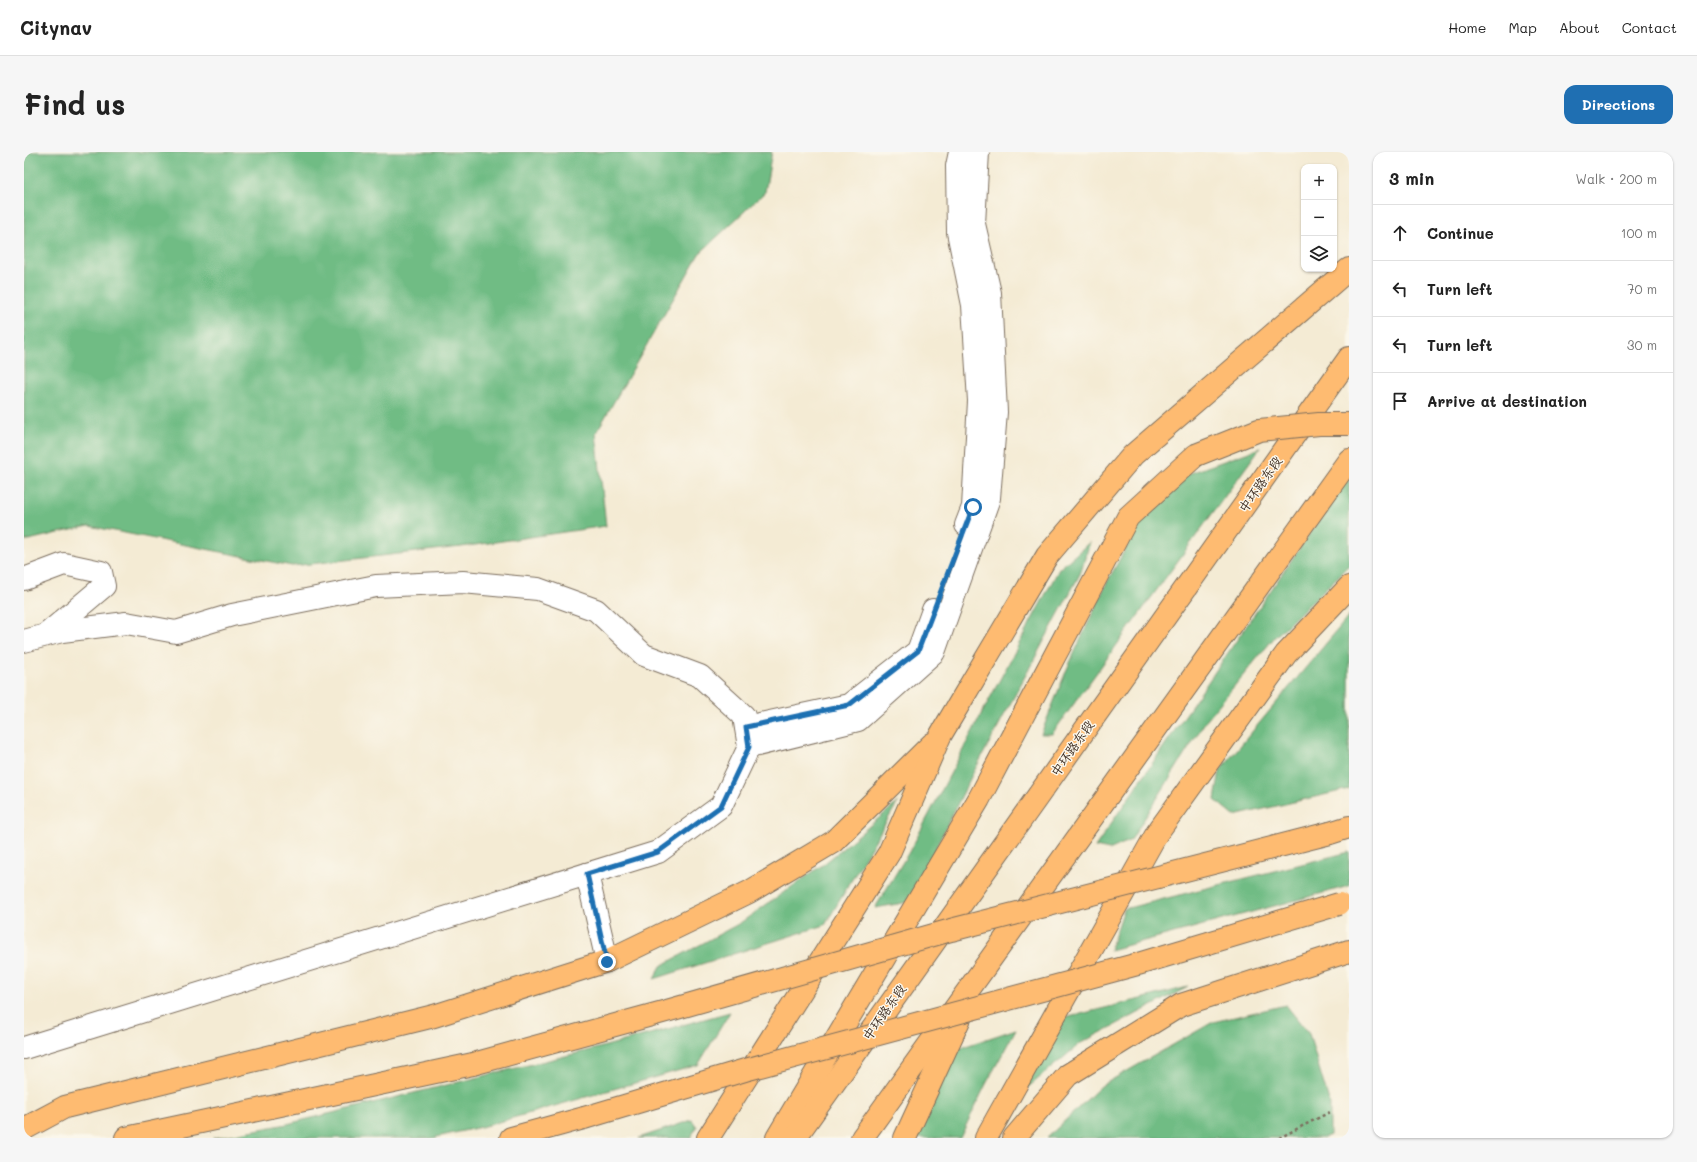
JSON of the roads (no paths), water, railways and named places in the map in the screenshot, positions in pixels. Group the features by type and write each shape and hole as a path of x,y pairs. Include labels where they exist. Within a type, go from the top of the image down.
{"highway":[{"path":"708,1138 890,853 940,736 1047,556 1133,455 1349,269"},
{"name":"中环路东段","path":"795,1138 1349,358"},
{"path":"777,1138 979,799 1128,517 1196,455 1259,430 1319,424 1349,424"},
{"path":"862,1138 1349,460"},
{"path":"986,1138 1158,833 1286,654 1349,587"},
{"path":"24,1129 65,1107 434,1016 607,962 749,892 833,842 940,736"},
{"path":"126,1138 473,1064 951,930 1340,830"},
{"path":"511,1138 746,1070 1138,964 1344,903"},
{"path":"1014,1138 1068,1075 1181,1005 1349,951"},
{"path":"904,1138 924,1098 980,973"}],"street":[{"path":"748,737 849,705 918,651 973,507 979,401 973,305 958,232 957,166 960,152"},
{"path":"748,737 858,720 934,652 989,498 996,412 990,293 974,224 978,152"},
{"path":"24,580 64,564 101,572 104,586 46,635"},
{"path":"24,641 62,631 126,623 176,632 232,615 376,586 463,582 538,589 596,610 644,654 700,676 744,716 748,737 721,806 658,852 24,1048"},
{"path":"587,874 607,962"}]}
